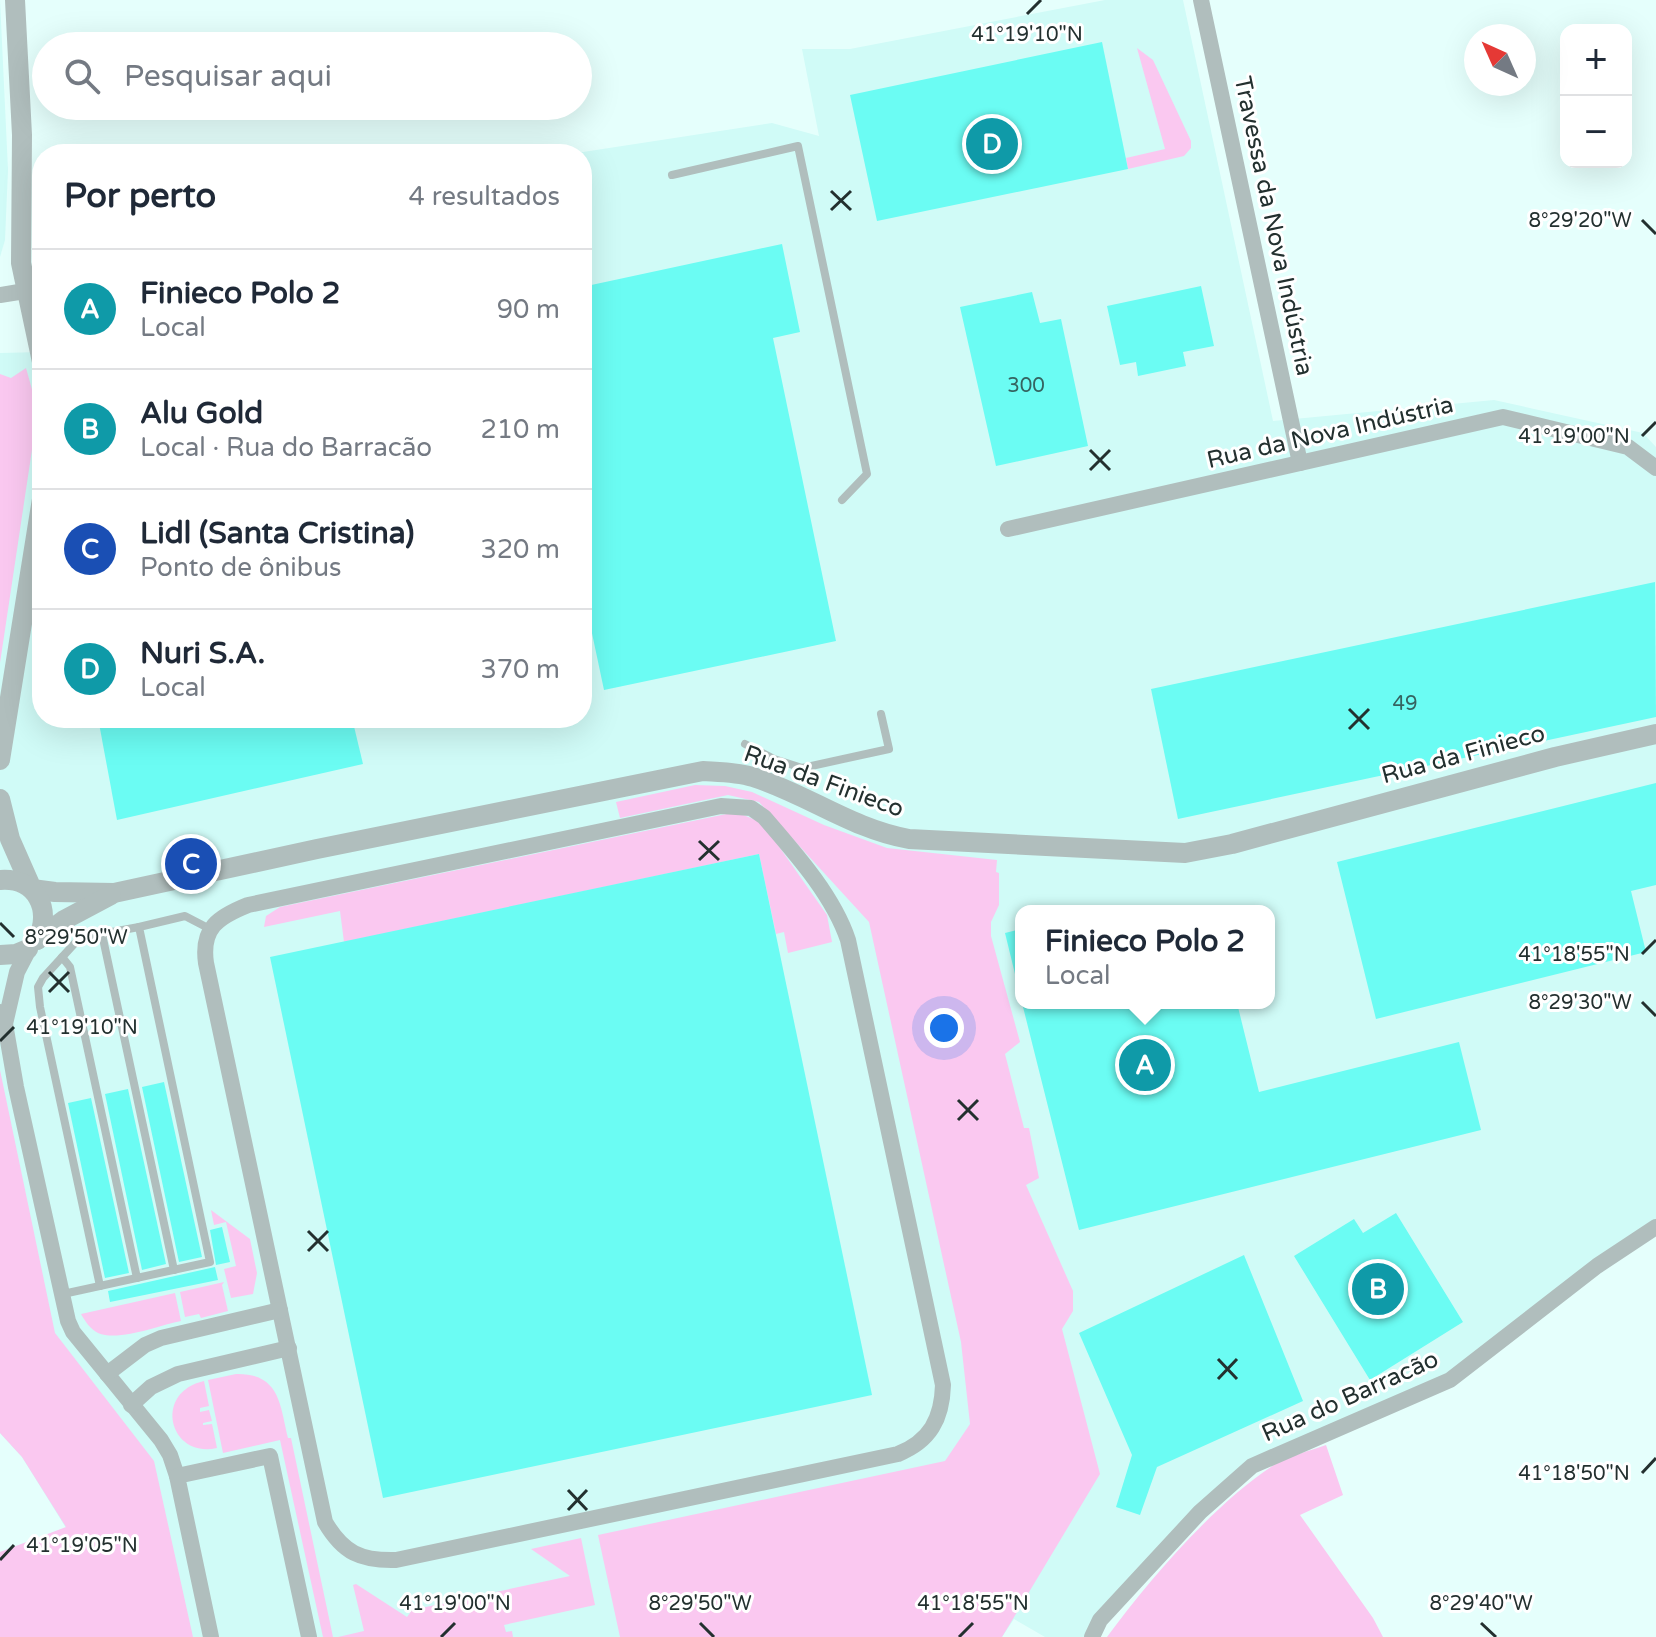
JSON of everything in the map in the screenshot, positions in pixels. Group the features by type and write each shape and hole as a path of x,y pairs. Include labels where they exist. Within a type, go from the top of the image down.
{"street":[{"path":"15,0 22,135 21,263 32,320"},
{"name":"Travessa da Nova Indústria","path":"1201,0 1300,463"},
{"path":"0,295 25,291"},
{"name":"Rua da Nova Indústria","path":"1008,529 1503,417 1628,447 1656,468"},
{"path":"0,760 32,561"},
{"name":"Rua da Finieco","path":"114,893 703,771 750,776 850,822 881,834 909,839 1185,853 1232,844 1555,757 1656,734"},
{"path":"0,799 10,839 44,908 43,930 17,972 2,1018 68,1321 73,1332 170,1455 211,1637"},
{"path":"736,806 751,808 764,817 829,900 841,919 848,940 943,1385 942,1405 936,1424 913,1448 898,1454 396,1560 373,1561 344,1547 334,1538 325,1522 206,963 204,946 210,929 232,911 248,905 691,812 736,806"},
{"path":"0,880 15,880 32,889 55,892 114,893"},
{"path":"0,955 16,954 64,920 114,893"},
{"name":"Rua do Barracão","path":"1092,1637 1100,1620 1200,1512 1252,1466 1450,1380 1597,1266 1656,1227"},
{"path":"107,1374 145,1345 161,1338 280,1310"},
{"path":"131,1405 151,1387 178,1374 289,1348"},
{"path":"177,1476 270,1456 309,1637"}],"lane":[{"path":"672,175 798,146 867,474 842,500"},
{"path":"745,744 774,759 802,768 889,749 881,714"},
{"path":"100,1286 38,987 75,943 185,916 210,929"},
{"path":"62,1294 210,1262 139,927"},
{"path":"102,934 174,1270"},
{"path":"62,957 70,967 137,1278"}],"shaded area":[{"path":"0,0 8,170 5,240 0,257"},
{"path":"1105,0 1183,0 1273,421 1494,400 1643,433 1656,447 1656,1232 1450,1380 1252,1466 1092,1637 1045,1637 1014,1619 1002,1637 84,1637 66,1528 22,1457 0,1433 0,353 32,352 32,728 592,728 592,151 772,123 819,136 802,49 850,49"},
{"path":"1137,48 1153,60 1191,141 1191,148 1184,156 1128,169 1126,158 1165,149"},
{"path":"26,368 32,389 32,450 0,663 0,374 11,378"},
{"path":"695,785 725,786 752,792 824,825 887,848 997,860 999,905 991,922 991,936 1020,1042 1005,1054 1024,1128 1029,1128 1039,1178 1026,1185 1073,1291 1073,1311 1062,1329 1100,1474 1002,1637 620,1637 598,1535 945,1461 970,1424 961,1342 869,922 759,802 728,795 620,818 616,802"},
{"path":"736,812 758,821 773,838 827,915 832,942 788,953 784,932 776,934 759,854 344,942 340,911 264,927 266,916 280,907"},
{"path":"0,1070 55,1333 154,1461 193,1637 0,1637 0,1552 66,1527 22,1457 0,1433"},
{"path":"211,1210 250,1239 257,1273 253,1294 231,1298 224,1269 236,1266 226,1222 214,1225"},
{"path":"224,1282 228,1311 201,1318 199,1314 185,1317 180,1292"},
{"path":"175,1293 181,1321 140,1332 117,1335 98,1333 81,1314"},
{"path":"236,1374 262,1379 276,1393 280,1403 288,1438 291,1438 333,1637 323,1637 280,1440 223,1453 208,1380"},
{"path":"204,1381 209,1406 200,1408 200,1412 209,1410 212,1421 203,1425 212,1424 217,1448 201,1449 188,1444 173,1423 177,1398 188,1388"},
{"path":"1326,1445 1343,1495 1300,1515 1373,1618 1383,1637 1107,1637 1163,1568 1229,1500 1274,1465"},
{"path":"581,1538 595,1605 504,1625 506,1632 512,1631 513,1637 338,1637 364,1631 353,1585 407,1617 412,1610 570,1576 531,1549"}],"building":[{"path":"1102,42 1128,169 877,221 850,95"},
{"path":"782,244 800,332 773,338 836,641 604,690 592,633 592,285"},
{"path":"1201,286 1214,346 1183,352 1186,366 1138,376 1136,362 1120,365 1107,306"},
{"path":"1032,292 1040,323 1061,319 1088,446 996,466 960,307"},
{"path":"1655,582 1656,717 1178,819 1151,689"},
{"path":"100,728 354,728 363,764 117,820"},
{"path":"1656,783 1656,885 1631,891 1646,952 1376,1019 1337,862"},
{"path":"759,854 872,1395 383,1498 270,957"},
{"path":"1015,930 1015,974 1005,933"},
{"path":"1024,1009 1238,1009 1259,1092 1459,1042 1481,1130 1079,1230"},
{"path":"164,1082 202,1257 179,1262 142,1087"},
{"path":"128,1089 166,1264 142,1270 105,1094"},
{"path":"91,1098 129,1273 105,1278 68,1103"},
{"path":"1396,1213 1463,1322 1370,1380 1294,1256 1354,1219 1363,1233"},
{"path":"222,1227 230,1262 216,1265 210,1230"},
{"path":"1244,1255 1303,1401 1157,1467 1140,1515 1116,1507 1132,1455 1079,1333"},
{"path":"215,1267 218,1280 110,1302 108,1291"}],"place":[{"name":"Nuri S.A.","path":"992,144"},
{"name":"Lidl (Santa Cristina)","path":"191,864"},
{"name":"Finieco Polo 2","path":"1145,1065"},
{"name":"Alu Gold","path":"1378,1289"}]}
